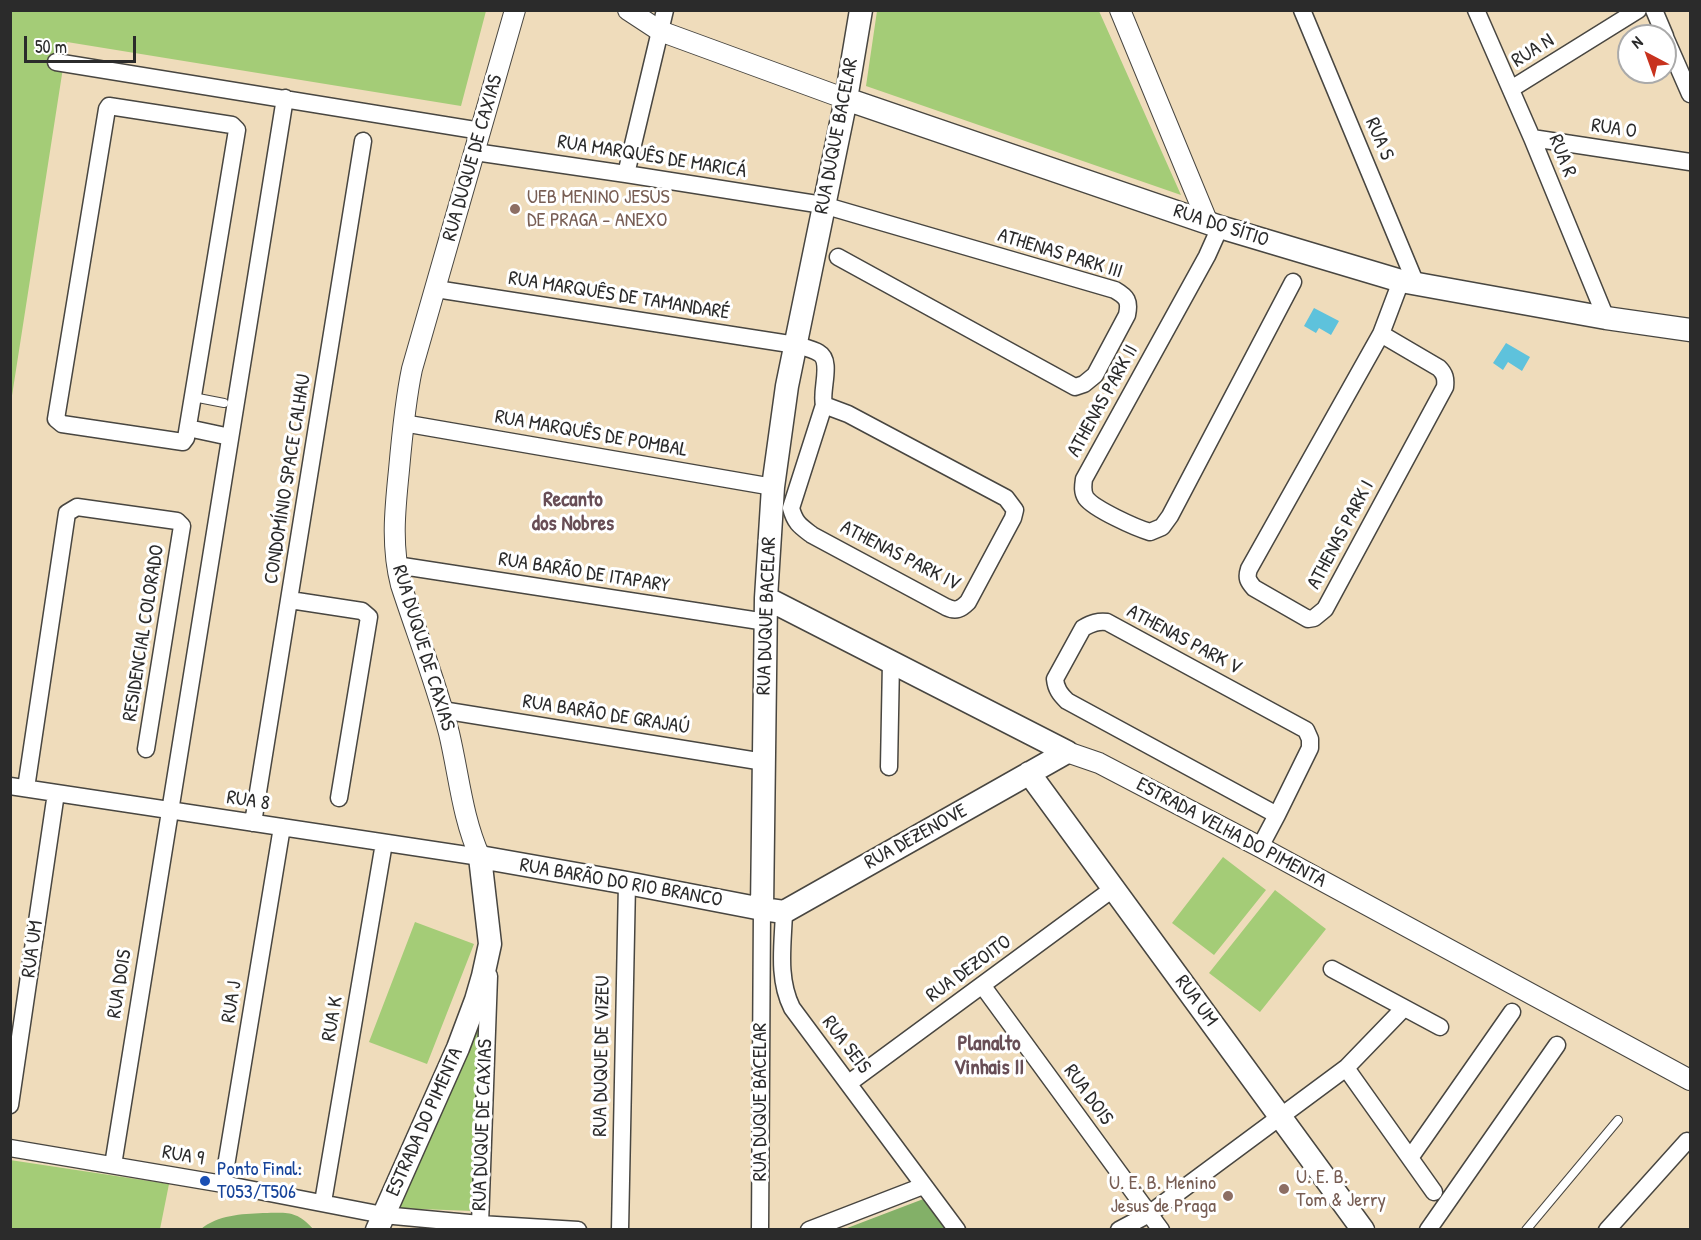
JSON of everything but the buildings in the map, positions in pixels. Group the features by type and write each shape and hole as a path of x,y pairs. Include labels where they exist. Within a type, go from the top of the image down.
{"main road":[{"name":"RUA DUQUE BACELAR","path":"773,911 764,762 766,598 773,487 782,417 795,345 846,99 861,10"},
{"name":"RUA DO SÍTIO","path":"846,99 1214,225 1409,283 1606,318 1690,330"},
{"name":"ESTRADA VELHA DO PIMENTA","path":"766,598 1067,752"},
{"name":"RUA DEZENOVE","path":"773,911 1067,752"},
{"name":"RUA UM","path":"1029,773 1363,1230"},
{"name":"RUA BARÃO DO RIO BRANCO","path":"480,857 773,911"},
{"name":"RUA DUQUE DE CAXIAS","path":"480,857 490,944"},
{"name":"ESTRADA DO PIMENTA","path":"380,1222 458,1048 476,1000 490,944"}],"street":[{"name":"RUA DUQUE DE CAXIAS","path":"480,857 468,828 442,710 401,585 396,565 394,518 403,423 412,369 515,10"},
{"path":"628,10 660,31 846,99"},
{"path":"626,174 665,10"},
{"path":"1120,10 1214,225"},
{"name":"RUA S","path":"1302,10 1409,283"},
{"name":"RUA R","path":"1476,10 1532,138 1606,318"},
{"name":"RUA N","path":"1511,89 1638,10"},
{"path":"1654,10 1660,24"},
{"path":"56,62 481,131"},
{"path":"1677,64 1690,94"},
{"name":"RUA DOIS","path":"113,1165 230,437 229,404 285,98"},
{"path":"109,106 232,125 237,130 188,428 185,441 180,442 62,424 56,419 109,106"},
{"name":"RUA O","path":"1532,138 1690,162"},
{"name":"CONDOMÍNIO SPACE CALHAU","path":"253,823 363,141"},
{"name":"RUA MARQUÊS DE MARICÁ","path":"475,152 823,205"},
{"name":"ATHENAS PARK III","path":"823,205 1115,290 1124,296 1129,305 1127,315 1095,375 1084,384 1075,387 838,257"},
{"name":"ATHENAS PARK II","path":"1214,225 1207,256 1084,479 1082,489 1095,506 1150,532 1162,527 1170,516 1293,282"},
{"name":"ATHENAS PARK I","path":"1381,334 1439,368 1444,373 1445,387 1325,609 1308,619 1254,588 1248,582 1249,569 1409,283"},
{"name":"RUA MARQUÊS DE TAMANDARÉ","path":"436,289 795,345"},
{"name":"ATHENAS PARK IV","path":"795,345 820,353 825,358 826,365 822,399 824,405 791,508 794,519 800,527 812,534 946,607 953,610 961,608 968,602 1013,518 1015,510 1010,502 848,414 824,405"},
{"name":"RUA MARQUÊS DE POMBAL","path":"403,423 773,487"},
{"path":"188,428 230,437"},
{"name":"RESIDENCIAL COLORADO","path":"18,787 68,513 77,507 177,521 182,526 146,749"},
{"name":"RUA BARÃO DE ITAPARY","path":"396,565 766,622"},
{"path":"290,600 362,610 369,617 339,798"},
{"name":"ATHENAS PARK V","path":"1260,847 1278,815 1310,748 1310,739 1306,730 1107,622 1099,621 1083,628 1055,679 1059,693 1067,701 1278,815"},
{"path":"889,767 891,662"},
{"name":"RUA BARÃO DE GRAJAÚ","path":"442,710 764,762"},
{"name":"ESTRADA VELHA DO PIMENTA","path":"1067,752 1099,763 1260,847 1690,1080"},
{"name":"RUA 8","path":"18,787 480,857"},
{"name":"RUA UM","path":"10,1105 56,793"},
{"name":"RUA J","path":"223,1184 282,827"},
{"name":"RUA K","path":"323,1202 384,843"},
{"name":"RUA DUQUE DE VIZEU","path":"620,1230 627,883"},
{"name":"RUA DEZOITO","path":"849,1083 1114,888"},
{"name":"RUA SEIS","path":"773,911 782,981 792,1008 957,1230"},
{"name":"RUA DUQUE BACELAR","path":"760,1230 773,911"},
{"name":"RUA DUQUE DE CAXIAS","path":"480,1224 490,944"},
{"path":"1332,969 1440,1027"},
{"name":"RUA DOIS","path":"982,985 1161,1230"},
{"path":"1119,1230 1149,1214 1346,1068 1404,1008"},
{"path":"1410,1158 1512,1012"},
{"path":"1428,1230 1557,1045"},
{"path":"1346,1068 1434,1192"},
{"path":"1607,1230 1687,1141"},
{"name":"RUA 9","path":"10,1148 323,1202 380,1222 480,1224 578,1230"},
{"path":"809,1230 923,1186"}],"lane":[{"path":"193,397 229,404"},
{"path":"1526,1230 1618,1120"}],"green space":[{"path":"11,11 486,11 461,106 67,42 11,402"},
{"path":"877,11 1099,11 1181,195 866,86"},
{"path":"1223,857 1266,890 1214,955 1172,923"},
{"path":"1275,890 1326,929 1260,1012 1209,973"},
{"path":"415,922 474,944 427,1064 369,1042"},
{"path":"480,1024 473,1211 394,1208"},
{"path":"10,1160 169,1184 160,1229 11,1229"},
{"path":"926,1198 947,1230 842,1230"},
{"path":"263,1213 291,1214 301,1218 313,1229 201,1229 222,1218"}],"water":[{"path":"1314,308 1339,321 1331,335 1319,328 1316,333 1304,326"},
{"path":"1506,343 1530,357 1522,371 1508,362 1503,370 1493,363"}],"place":[{"name":"UEB MENINO JESUS DE PRAGA - ANEXO","path":"515,209"},
{"name":"Ponto Final: T053/T506","path":"205,1181"},
{"name":"U. E. B. Tom & Jerry","path":"1284,1189"},
{"name":"U. E. B. Menino Jesus de Praga","path":"1228,1196"}],"district":[{"name":"Recanto dos Nobres","path":"573,512"},
{"name":"Planalto Vinhais II","path":"989,1056"}]}
